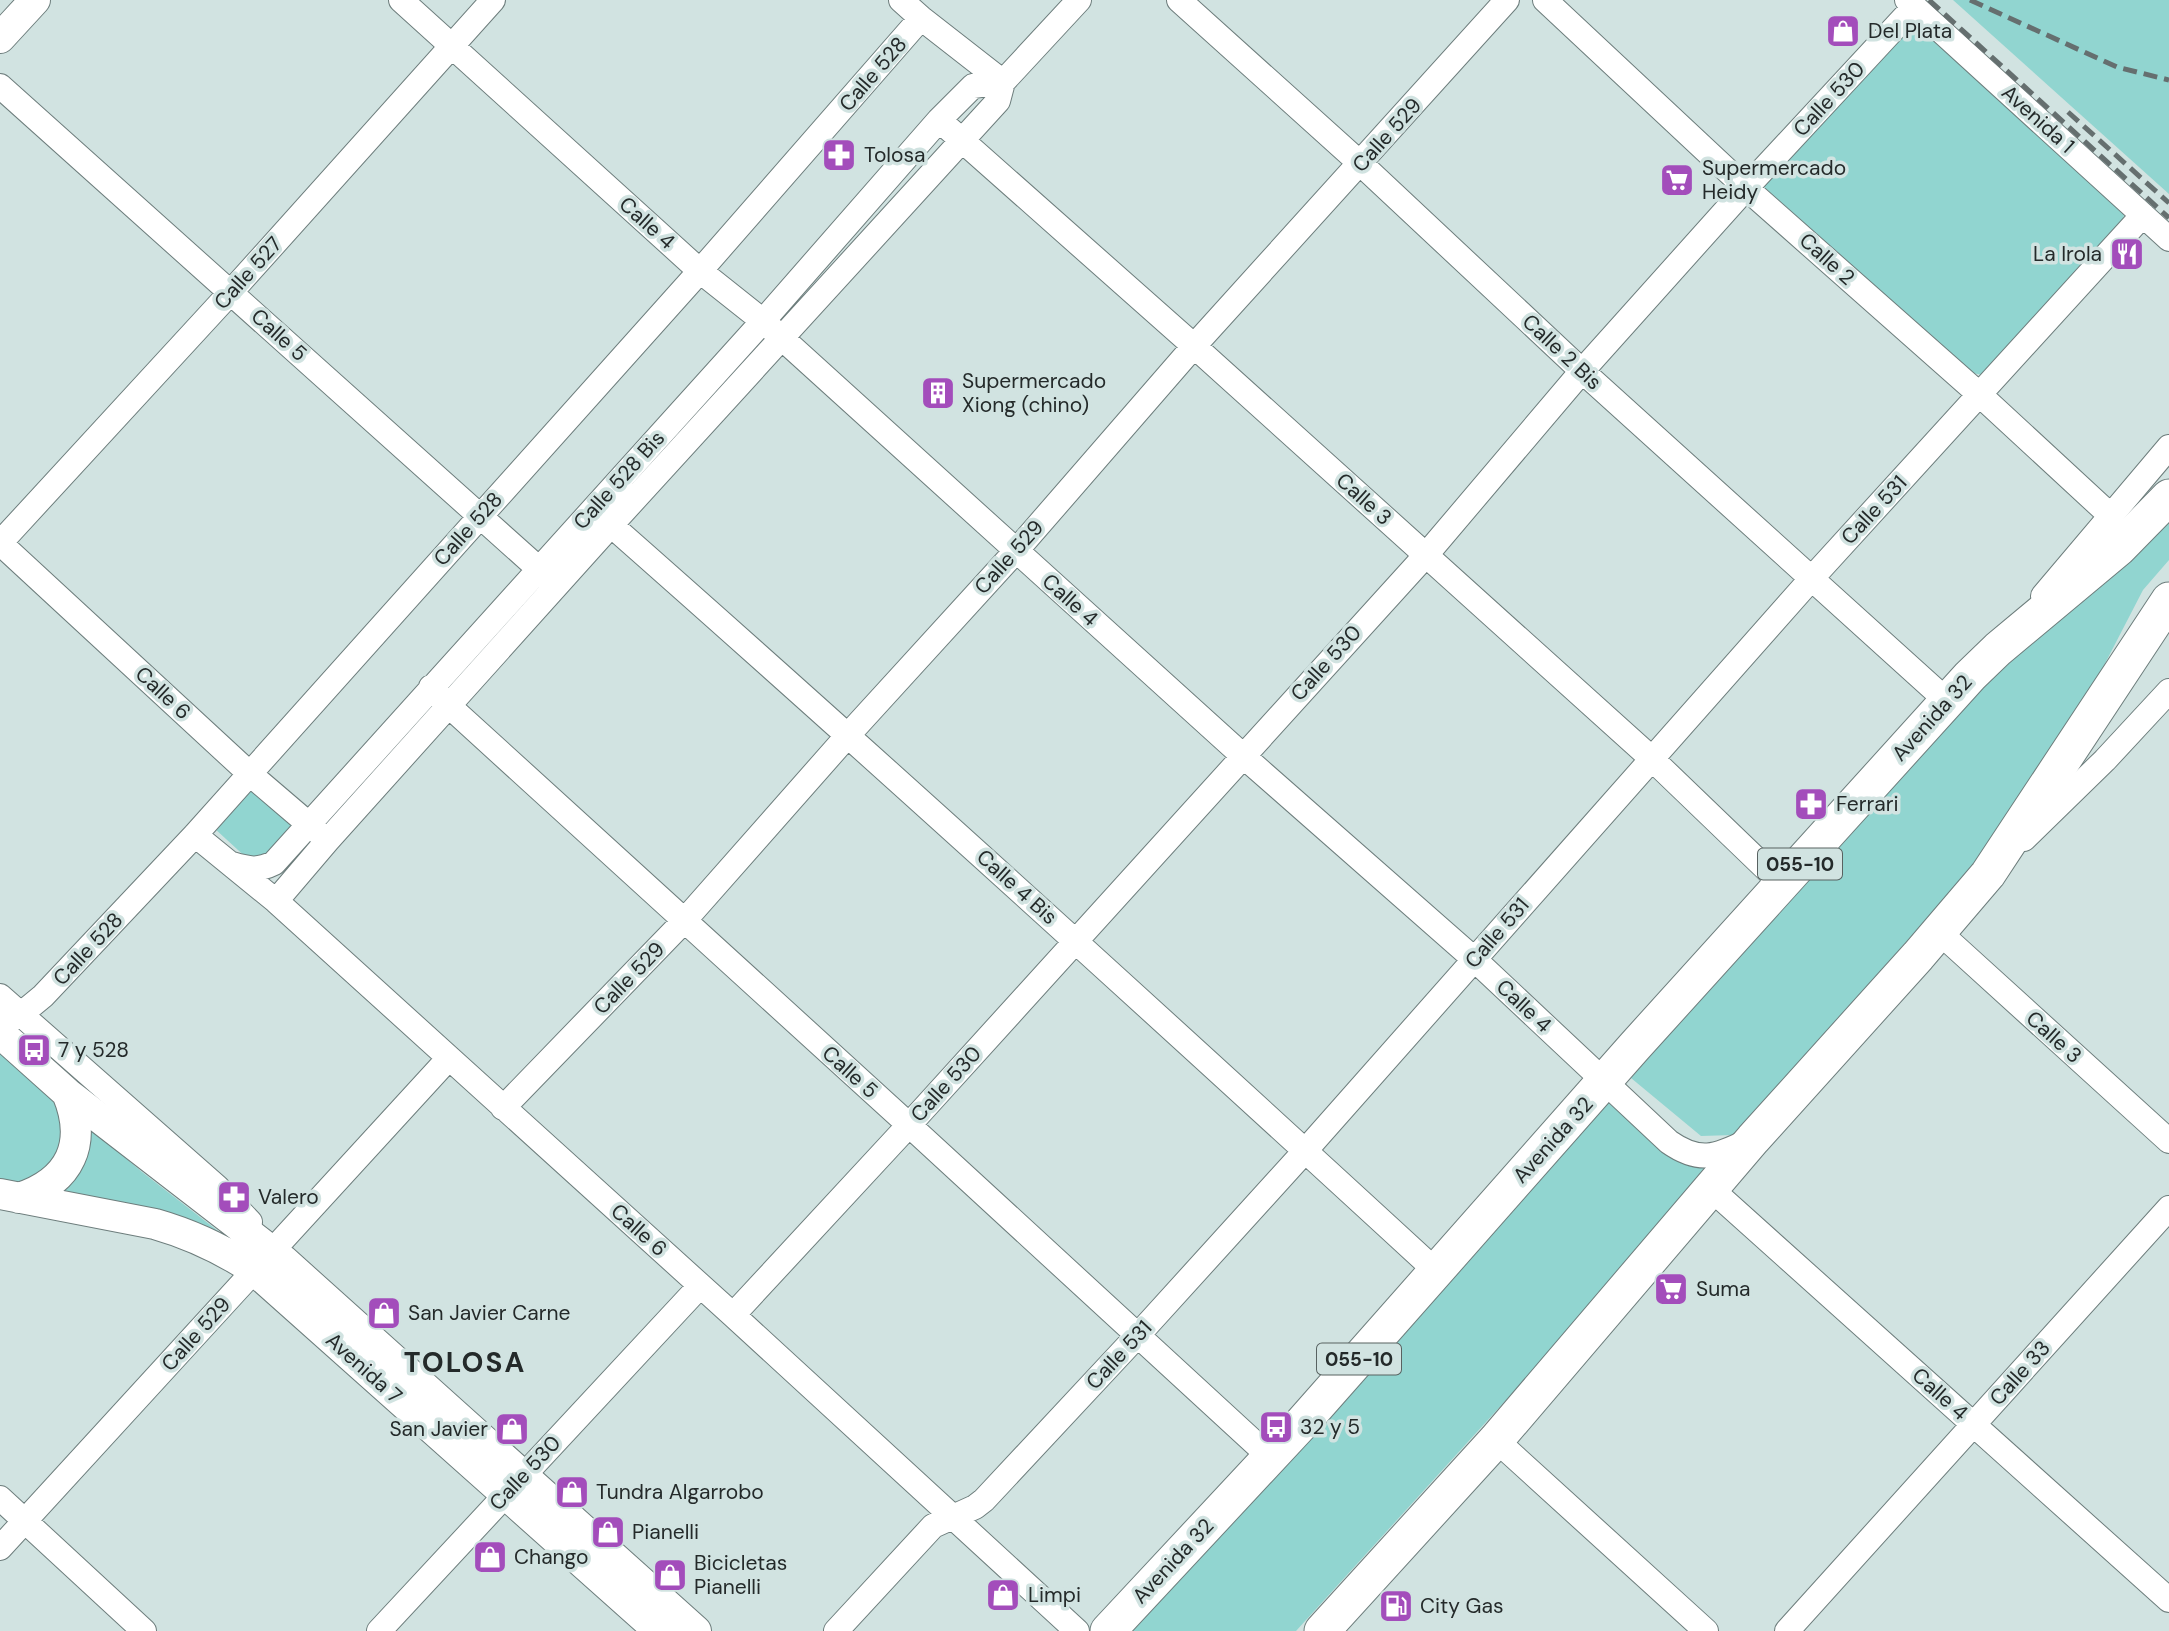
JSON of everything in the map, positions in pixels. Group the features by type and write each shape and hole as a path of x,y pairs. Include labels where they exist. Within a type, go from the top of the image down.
{"highway":[{"name":"Avenida 32","path":"1108,1631 1270,1457 1644,1036 1947,701 1998,649 2119,548 2169,497"},
{"path":"1322,1631 1496,1440 1710,1188 1989,874 2169,600"}],"main road":[{"path":"0,38 35,0"},
{"name":"Avenida 7","path":"7,1023 67,1093 262,1260 514,1485 696,1631"},
{"path":"10,1196 38,1192 54,1181 66,1166 74,1149 77,1130 75,1111 67,1093"},
{"name":"Avenida 7","path":"10,1196 155,1224 173,1229 238,1260 262,1260"},
{"name":"Avenida 7","path":"514,1485 659,1631"}],"street":[{"name":"Calle 4","path":"401,0 700,271 771,330 1242,755 1474,959 1669,1142 1682,1151 1699,1156 1712,1156 1725,1153 1753,1139"},
{"name":"Calle 527","path":"0,543 231,292 493,0"},
{"path":"901,0 1003,82"},
{"name":"Calle 528 Bis","path":"276,901 449,706 548,577 587,517 962,139 998,101 1003,82 1079,0"},
{"name":"Calle 2 Bis","path":"1179,0 1361,164 1582,371 1947,701"},
{"name":"Calle 529","path":"503,1108 684,921 1016,551 1195,346 1507,0"},
{"name":"Calle 2","path":"1545,0 1746,188 2112,516"},
{"name":"Calle 530","path":"733,1315 1426,555 1582,371 1910,3"},
{"name":"Avenida 1","path":"1910,3 2169,239"},
{"name":"Calle 528","path":"7,1023 44,996 195,835 700,271 921,18"},
{"name":"Calle 528 Bis","path":"232,863 252,870 274,863 431,687 548,577 611,525 939,120 973,86 1003,82"},
{"name":"Calle 5","path":"0,86 548,577"},
{"name":"Calle 3","path":"939,120 1195,346 1651,758 1783,884"},
{"name":"Calle 531","path":"836,1631 933,1526 975,1507 984,1500 1138,1335 1305,1151 1812,578 2143,215"},
{"name":"Avenida 32","path":"1998,649 2169,447"},
{"name":"Calle 4 Bis","path":"587,517 611,525 849,734 1436,1271"},
{"name":"Calle 6","path":"0,543 250,774 328,840"},
{"name":"Calle 5","path":"431,687 1270,1457"},
{"path":"1989,874 2105,761 2169,691"},
{"name":"Calle 6","path":"195,835 276,901 1077,1631"},
{"name":"Calle 3","path":"1939,932 2169,1141"},
{"name":"Avenida 7","path":"0,996 7,1023 217,1187 260,1233 262,1260"},
{"name":"Calle 529","path":"0,1548 449,1058"},
{"name":"Calle 4","path":"1710,1188 2169,1601"},
{"name":"Calle 33","path":"1787,1631 2169,1208"},
{"name":"Calle 530","path":"379,1631 700,1286"},
{"path":"1496,1440 1706,1631"},
{"path":"0,1498 144,1631"}],"shaded area":[{"path":"1953,0 2169,0 2169,194"},
{"path":"1910,27 1926,28 2124,214 2123,222 1982,375 1968,372 1765,188 1762,180"},
{"path":"2169,510 2169,560 2143,590 2037,795 1734,1135 1701,1136 1631,1078 1985,674"},
{"path":"253,782 297,819 265,859 250,861 214,828"},
{"path":"0,1047 61,1101 67,1141 52,1172 28,1186 0,1181"},
{"path":"1605,1100 1676,1161 1717,1168 1296,1631 1122,1631"},
{"path":"82,1121 142,1172 240,1248 51,1192"}],"railway":[{"path":"1929,0 2169,218"},
{"path":"1970,0 2117,67 2169,80"},
{"path":"2068,112 2169,203"}],"place":[{"name":"Del Plata","path":"1843,31"},
{"name":"Tolosa","path":"839,155"},
{"name":"Supermercado Heidy","path":"1677,180"},
{"name":"La Irola","path":"2127,254"},
{"name":"Supermercado Xiong (chino)","path":"938,393"},
{"name":"Ferrari","path":"1811,804"},
{"name":"7 y 528","path":"34,1050"},
{"name":"Valero","path":"234,1197"},
{"name":"Suma","path":"1671,1289"},
{"name":"San Javier Carne","path":"384,1313"},
{"name":"32 y 5","path":"1276,1427"},
{"name":"San Javier","path":"512,1429"},
{"name":"Tundra Algarrobo","path":"572,1492"},
{"name":"Pianelli","path":"608,1532"},
{"name":"Chango","path":"490,1557"},
{"name":"Bicicletas Pianelli","path":"670,1575"},
{"name":"Limpi","path":"1003,1595"},
{"name":"City Gas","path":"1396,1606"}],"district":[{"name":"TOLOSA","path":"465,1362"}]}
